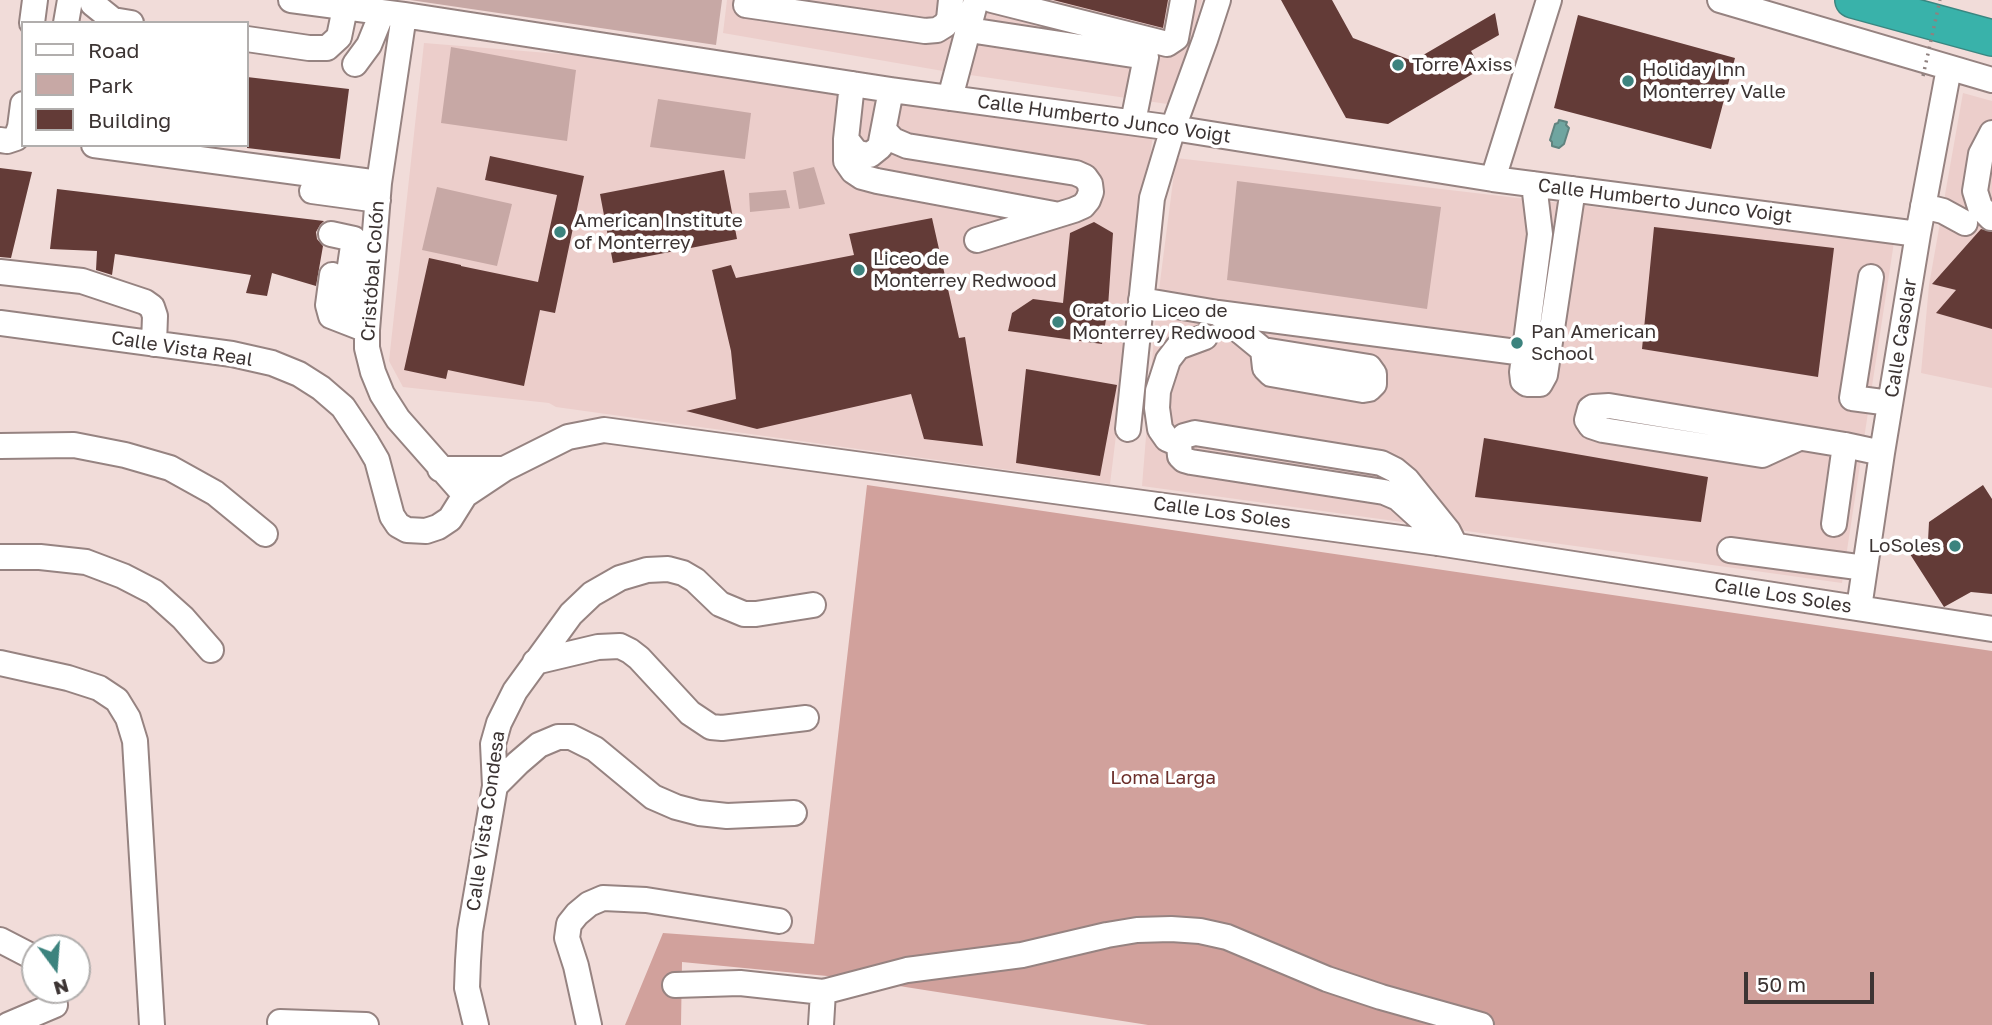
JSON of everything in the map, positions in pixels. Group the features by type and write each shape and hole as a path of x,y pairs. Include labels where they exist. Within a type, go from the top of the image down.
{"highway":[{"path":"1853,0 1992,38"}],"street":[{"path":"32,21 35,0"},
{"path":"66,21 70,0"},
{"path":"94,0 93,4 113,20 119,21"},
{"name":"Calle Humberto Junco Voigt","path":"291,0 345,8 395,21 484,28 891,90 1133,122 1493,179 1918,234"},
{"path":"747,0 746,5 925,31 945,26 949,19 951,0"},
{"path":"950,98 976,0"},
{"path":"992,0 1167,44 1176,38 1183,0"},
{"path":"1128,429 1153,198 1173,128 1218,0"},
{"path":"1493,179 1549,0"},
{"path":"1720,0 1992,80"},
{"path":"248,39 327,48 339,37 345,8"},
{"path":"355,64 369,45 395,21"},
{"name":"Cristóbal Colón","path":"395,21 378,192 367,348 382,394 398,419 465,495"},
{"path":"969,30 1146,57 1133,122"},
{"name":"Calle Casolar","path":"1859,608 1918,234 1949,68"},
{"path":"852,84 846,161 848,167 862,177 1058,215"},
{"path":"846,139 856,152 870,155 880,147 891,90"},
{"path":"0,140 16,138 21,119"},
{"path":"884,130 893,140 907,146 1076,173 1085,177 1090,184 1091,192 1083,206 977,240"},
{"path":"1990,218 1980,206 1975,191 1981,154 1992,133"},
{"path":"106,147 378,192"},
{"path":"178,173 378,192"},
{"path":"1534,184 1540,234 1522,372 1523,381 1527,384 1540,384 1545,374 1573,189"},
{"path":"1923,206 1943,211 1965,223"},
{"path":"331,234 354,239 346,293 348,301 355,304 368,318"},
{"path":"1540,234 1566,236"},
{"path":"0,272 82,281 145,302 152,307 155,316 153,344"},
{"path":"332,275 328,305 331,316 368,318"},
{"path":"1871,277 1852,398 1890,404"},
{"path":"1142,300 1218,313 1524,353"},
{"path":"1218,313 1263,349"},
{"name":"Calle Vista Real","path":"1,324 232,354 272,363 299,374 343,407 377,460 392,516 398,525 407,530 426,531 438,527 450,519 465,495"},
{"path":"1178,444 1167,439 1160,429 1158,391 1168,360 1178,347 1205,337"},
{"path":"1799,438 1762,455 1603,430 1591,426 1587,420 1590,410 1609,406 1844,445 1882,453"},
{"name":"Calle Los Soles","path":"465,495 504,469 568,437 604,430 1447,544 1992,629"},
{"path":"1195,433 1381,463 1395,470 1417,491 1448,531 1447,544 1409,506 1384,492 1191,462 1180,456 1178,444 1184,436 1195,433"},
{"path":"0,446 74,445 125,455 170,468 215,493 265,534"},
{"path":"1834,524 1844,445"},
{"path":"440,469 504,469"},
{"path":"1392,495 1395,470"},
{"path":"1730,550 1865,568"},
{"path":"0,557 40,557 86,562 123,576 154,592 183,618 211,650"},
{"name":"Calle Vista Condesa","path":"476,1025 467,988 470,931 495,786 493,744 499,723 515,691 571,614 592,594 620,578 647,570 668,569 695,580 720,604 744,614 813,605"},
{"path":"535,662 598,646 621,646 639,658 690,713 711,727 806,718"},
{"path":"0,663 68,678 99,688 117,701 128,718 135,741 152,1025"},
{"path":"495,786 539,745 558,737 571,737 595,749 653,797 676,807 727,816 794,813"},
{"path":"589,1025 582,986 567,938 569,924 589,904 603,898 646,900 779,921"},
{"path":"675,985 740,984 823,992 907,970 1022,955 1137,930 1171,929 1200,931 1227,937 1327,979 1381,998 1481,1025"},
{"path":"0,940 21,951"},
{"path":"821,1025 823,992"},
{"path":"8,1025 54,1007"},
{"path":"280,1022 366,1025"}],"path":[{"path":"1923,76 1940,0"}],"shaded area":[{"path":"727,0 1202,0 1174,105 943,71 723,33"},
{"name":"Liceo de Monterrey Redwood","path":"424,43 623,59 1153,134 1110,484 556,407 549,403 403,387 389,361"},
{"path":"1963,93 1992,101 1992,388 1921,373 1929,285"},
{"name":"Pan American School","path":"1176,158 1894,242 1842,583 1142,486 1156,313"}],"green space":[{"path":"410,0 722,0 716,45"},
{"path":"451,47 576,70 567,141 441,123"},
{"path":"658,99 751,113 745,159 650,147"},
{"path":"814,167 825,204 799,209 793,172"},
{"path":"1237,181 1441,207 1427,309 1227,280"},
{"path":"437,187 512,204 497,266 422,250"},
{"path":"786,190 790,208 750,212 749,193"},
{"name":"Loma Larga","path":"867,485 1992,651 1992,1025 1148,1025 848,978 682,962 681,1025 625,1025 663,933 814,944"}],"water":[{"path":"1559,120 1567,122 1569,128 1564,144 1559,148 1552,146 1550,140"}],"building":[{"path":"1053,0 1168,0 1163,28"},
{"name":"Torre Axiss","path":"1281,0 1332,0 1353,38 1413,61 1495,13 1499,35 1471,51 1481,69 1388,124 1346,118"},
{"path":"1578,15 1735,58 1711,149 1554,108"},
{"path":"248,77 349,89 340,159 247,148"},
{"path":"490,156 584,176 555,313 540,310 524,386 448,370 446,379 404,370 429,258 538,282 557,195 485,180"},
{"path":"0,168 32,172 11,258 0,257"},
{"path":"724,170 737,239 613,263 600,194"},
{"path":"57,189 324,221 316,232 317,239 323,246 316,286 272,273 267,296 246,293 251,275 115,254 112,275 96,270 97,251 50,249"},
{"path":"932,218 959,338 965,337 983,446 924,439 911,394 757,429 686,411 736,399 731,351 712,270 731,265 736,278 854,255 849,234"},
{"path":"1094,222 1113,233 1108,307 1102,344 1008,331 1012,313 1033,299 1063,303 1070,233"},
{"path":"1654,227 1834,248 1818,377 1642,349"},
{"path":"1981,229 1992,232 1992,329 1936,313 1956,290 1932,284"},
{"path":"1026,369 1117,385 1100,476 1016,463"},
{"path":"1484,438 1708,477 1701,522 1475,497"},
{"name":"LoSoles","path":"1983,485 1992,499 1992,594 1971,592 1944,607 1908,551 1928,541 1929,522"}],"place":[{"name":"Torre Axiss","path":"1398,65"},
{"name":"Holiday Inn Monterrey Valle","path":"1628,81"},
{"name":"American Institute of Monterrey","path":"560,232"},
{"name":"Liceo de Monterrey Redwood","path":"859,270"},
{"name":"Oratorio Liceo de Monterrey Redwood","path":"1058,322"},
{"name":"Pan American School","path":"1517,343"},
{"name":"LoSoles","path":"1955,546"}]}
